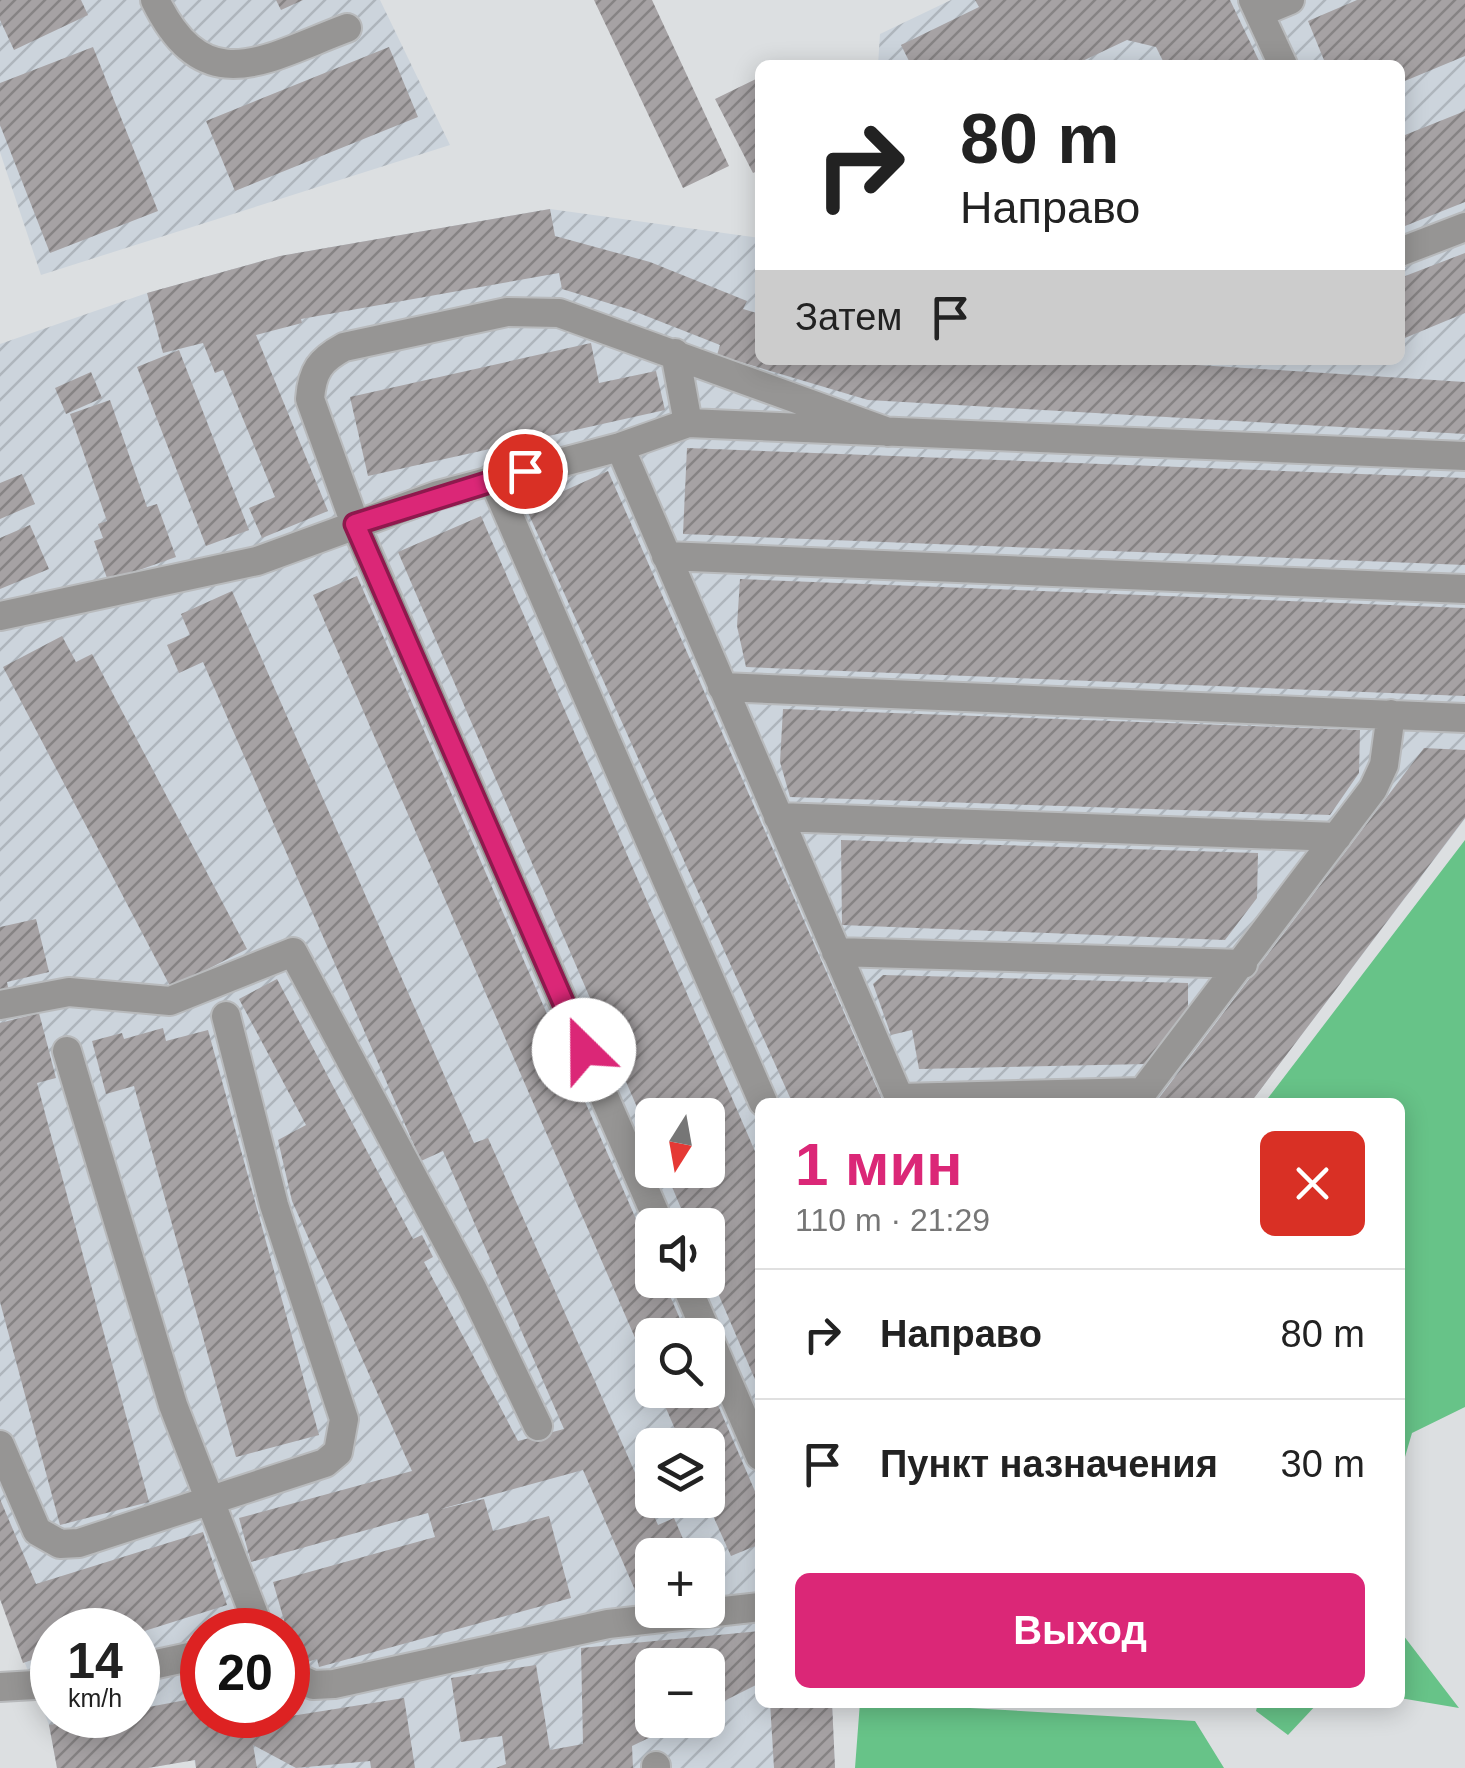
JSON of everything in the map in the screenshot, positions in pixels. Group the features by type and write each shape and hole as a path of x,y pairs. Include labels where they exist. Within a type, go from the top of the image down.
{"lane":[{"path":"155,0 172,34 196,55 227,65 254,63 347,28"},
{"path":"1282,60 1256,6 1290,0"},
{"path":"1405,250 1465,227"},
{"path":"653,1208 355,524 310,399 311,378 322,359 344,347 507,312 534,311 574,317 888,432"},
{"path":"674,353 688,423"},
{"path":"0,616 257,561 493,479 620,448 688,423 1465,456"},
{"path":"620,448 899,1098"},
{"path":"493,479 761,1098"},
{"path":"666,556 1465,588"},
{"path":"722,687 1465,718"},
{"path":"1059,1098 1139,1097 1243,964 1378,777 1392,714"},
{"path":"778,817 1337,837"},
{"path":"0,1005 69,992 170,1001 294,952 472,1288 538,1426"},
{"path":"836,952 1243,964"},
{"path":"0,1444 37,1532 60,1544 78,1543 324,1463 338,1452 344,1437 344,1419 274,1206 226,1016"},
{"path":"67,1051 168,1388 207,1501 251,1608"},
{"path":"692,1298 755,1444"},
{"path":"310,1684 334,1684 608,1624 755,1608"},
{"path":"0,1688 30,1686"}],"shaded area":[{"path":"0,0 380,0 450,145 41,275 0,152"},
{"path":"951,0 1465,0 1465,819 1254,1098 755,1098 755,1708 832,1708 835,1768 196,1768 194,1760 148,1768 57,1768 51,1738 160,1738 160,1608 30,1608 30,1676 0,1599 0,344 147,293 280,256 550,209 755,237 755,365 1405,365 1405,60 878,60 880,34"}],"green space":[{"path":"1465,840 1465,1407 1412,1433 1405,1457 1405,1098 1268,1098"},
{"path":"1405,1638 1459,1708 1405,1699"},
{"path":"860,1708 970,1708 1195,1721 1224,1768 855,1768"},
{"path":"1257,1708 1313,1708 1288,1735"}],"building":[{"path":"0,0 81,0 88,15 14,50 0,20"},
{"path":"276,0 303,0 281,10"},
{"path":"594,0 652,0 729,166 683,188"},
{"path":"975,0 1230,0 1259,60 1162,60 1156,47 1127,40 1085,60 908,60 901,45 979,7"},
{"path":"1357,0 1465,0 1465,56 1405,81 1405,60 1324,60 1308,21"},
{"path":"93,47 158,211 50,253 0,125 0,83"},
{"path":"389,47 418,117 235,191 206,121"},
{"path":"755,79 755,172 753,173 715,99"},
{"path":"1465,111 1465,202 1405,226 1405,135"},
{"path":"550,209 555,236 650,262 747,301 743,309 755,313 755,365 1198,365 1465,382 1465,434 868,400 717,355 720,345 631,310 562,289 559,273 301,319 302,323 256,335 328,511 262,538 249,508 275,497 223,370 215,373 203,343 163,353 147,293 280,256"},
{"path":"1465,253 1465,313 1405,338 1405,276"},
{"path":"591,343 599,383 656,371 665,410 368,476 350,397"},
{"path":"179,350 249,530 206,546 137,367"},
{"path":"91,372 102,398 66,414 55,388"},
{"path":"110,400 147,507 157,504 176,557 108,581 94,541 103,538 98,524 107,521 70,414"},
{"path":"687,448 1465,478 1465,565 683,534"},
{"path":"608,471 881,1098 790,1098 526,508"},
{"path":"22,474 35,504 0,519 0,483"},
{"path":"481,516 755,1151 755,1379 720,1298 725,1298 725,1208 681,1208 673,1188 725,1188 725,1098 635,1098 635,1103 398,552"},
{"path":"30,525 49,569 0,589 0,538"},
{"path":"357,576 635,1217 635,1298 671,1298 680,1318 635,1318 635,1338 313,595"},
{"path":"740,579 1465,608 1465,696 746,667 737,626"},
{"path":"232,591 474,1143 488,1138 635,1473 635,1518 655,1518 658,1525 674,1518 683,1538 635,1538 635,1590 583,1470 437,1510 484,1499 493,1531 549,1516 571,1598 319,1667 317,1659 310,1661 310,1608 280,1608 273,1582 435,1537 428,1513 251,1562 239,1518 412,1471 292,1201 278,1140 306,1125 239,999 277,979 413,1239 422,1235 433,1257 424,1262 518,1441 564,1429 443,1151 421,1161 203,662 179,673 167,645 190,635 181,614"},
{"path":"62,636 76,662 92,654 247,949 171,988 3,667"},
{"path":"783,709 1360,730 1359,773 1330,815 790,797 780,762"},
{"path":"1424,748 1465,750 1465,818 1254,1098 1159,1098"},
{"path":"841,840 1258,853 1257,898 1225,940 842,925"},
{"path":"36,919 49,972 7,982 9,992 0,994 0,927"},
{"path":"883,975 1188,983 1188,1023 1147,1064 919,1069 912,1030 891,1035 873,984"},
{"path":"39,1013 56,1078 37,1083 149,1502 60,1525 0,1302 0,1023"},
{"path":"163,1028 166,1041 208,1030 319,1435 236,1457 134,1086 106,1094 92,1041 122,1033 124,1039"},
{"path":"666,1408 719,1408 755,1491 755,1546 731,1556 714,1518 725,1518 725,1428 675,1428"},
{"path":"0,1499 36,1584 203,1532 227,1605 180,1608 180,1620 160,1626 160,1608 30,1608 30,1661 23,1663 0,1599"},
{"path":"755,1631 755,1686 725,1700 725,1648 635,1648 635,1738 649,1738 632,1746 633,1768 496,1768 506,1764 502,1736 461,1742 451,1678 536,1665 550,1750 583,1744 581,1648"},
{"path":"404,1698 415,1768 371,1768 370,1761 296,1768 253,1745 257,1768 196,1768 195,1760 148,1768 57,1768 51,1738 160,1738 160,1705 180,1701 180,1738 310,1738 310,1713"},
{"path":"770,1708 832,1708 835,1768 774,1768"}],"route":[{"path":"525,471 355,524 584,1050"}]}
